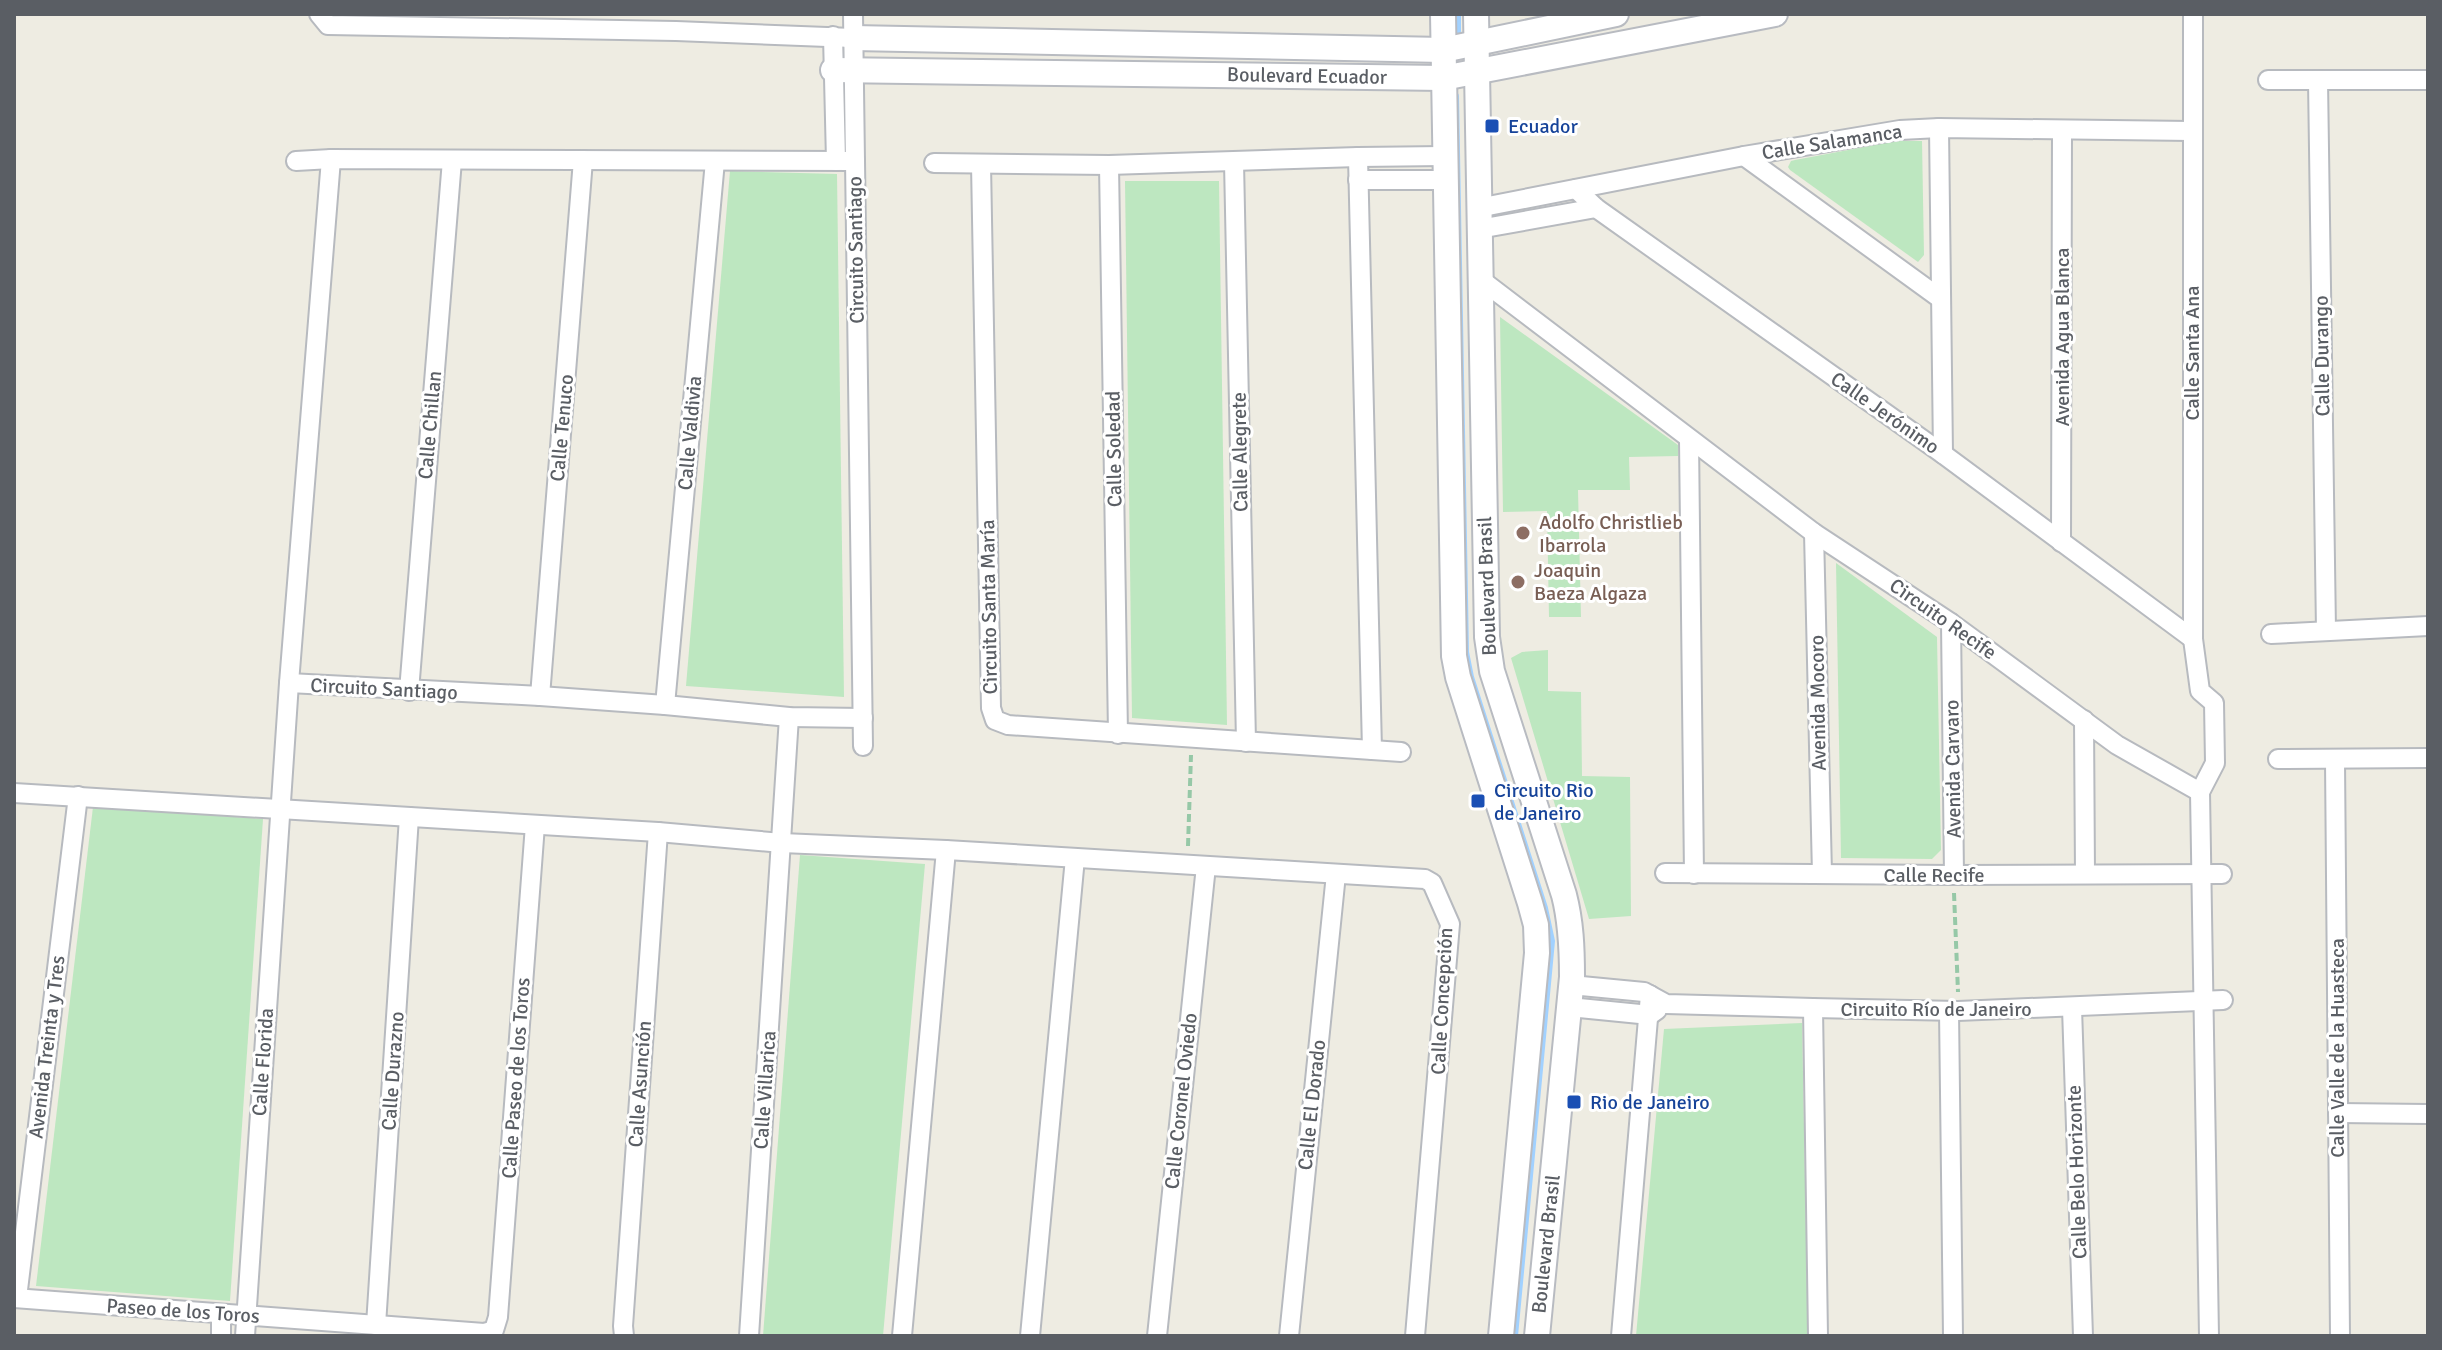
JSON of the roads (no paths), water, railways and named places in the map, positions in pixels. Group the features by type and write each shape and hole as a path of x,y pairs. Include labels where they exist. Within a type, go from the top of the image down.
{"main road":[{"name":"Boulevard Brasil","path":"1443,14 1454,656 1530,903 1537,939 1501,1336"},
{"name":"Boulevard Brasil","path":"1476,14 1489,656 1571,921 1570,996 1537,1336"},
{"name":"Boulevard Ecuador","path":"844,70 1443,78 1775,14"},
{"name":"Boulevard Ecuador","path":"846,29 1443,50 1610,15"}],"street":[{"path":"319,14 328,25 415,20 676,23 846,29 836,161"},
{"name":"Calle Santa Ana","path":"2193,14 2193,639 2200,691 2214,703 2215,763 2200,792"},
{"path":"844,70 855,161"},
{"path":"2268,80 2428,80"},
{"name":"Calle Durango","path":"2318,80 2326,631"},
{"path":"1939,128 1943,454"},
{"name":"Calle Salamanca","path":"1479,218 1576,189 1900,130 2191,131"},
{"name":"Avenida Agua Blanca","path":"2061,542 2062,132"},
{"path":"1744,156 1941,299"},
{"path":"934,163 1109,165 1358,157 1444,168"},
{"path":"1358,157 1372,750"},
{"name":"Circuito Santiago","path":"281,809 331,159"},
{"name":"Calle Chillan","path":"409,691 452,160"},
{"name":"Calle Tenuco","path":"540,696 583,160"},
{"name":"Circuito Santiago","path":"296,161 855,161 863,746"},
{"name":"Calle Valdivia","path":"665,705 715,161"},
{"name":"Calle Alegrete","path":"1234,162 1246,742"},
{"name":"Circuito Santa María","path":"981,164 991,708 995,720 1008,725 1118,734 1401,752"},
{"name":"Calle Soledad","path":"1109,165 1118,734"},
{"path":"1358,180 1444,168"},
{"name":"Calle Jerónimo","path":"1576,189 1596,208 1943,454 2193,639"},
{"path":"1479,218 1596,208"},
{"name":"Circuito Recife","path":"1480,279 1814,533 1951,623 2117,745 2200,792"},
{"path":"1689,440 1694,874"},
{"name":"Avenida Mocoro","path":"1814,533 1822,874"},
{"name":"Avenida Carvaro","path":"1951,623 1954,875"},
{"path":"2271,634 2428,626"},
{"name":"Circuito Santiago","path":"289,683 540,696 789,717 863,718"},
{"name":"Calle Villarica","path":"749,1336 789,717"},
{"path":"2084,720 2085,874"},
{"path":"2278,759 2428,758"},
{"name":"Calle Valle de la Huasteca","path":"2335,761 2340,1336"},
{"path":"2200,792 2202,874 2214,1000 2209,1336"},
{"path":"14,793 658,832"},
{"name":"Avenida Treinta y Tres","path":"15,1298 78,796"},
{"name":"Calle Florida","path":"245,1336 281,809"},
{"name":"Calle Durazno","path":"376,1325 409,817"},
{"name":"Calle Paseo de los Toros","path":"494,1330 498,1317 535,825"},
{"name":"Calle Concepción","path":"658,832 782,843 1425,879 1432,883 1450,924 1415,1336"},
{"name":"Calle Asunción","path":"624,1336 658,832"},
{"path":"902,1336 946,850"},
{"path":"1030,1336 1075,858"},
{"name":"Calle Coronel Oviedo","path":"1157,1336 1197,865"},
{"name":"Calle Recife","path":"1665,873 2222,874"},
{"name":"Calle El Dorado","path":"1289,1336 1336,874"},
{"name":"Circuito Río de Janeiro","path":"1570,996 1644,992 1658,999 1813,1008 1954,1011 2214,1000"},
{"path":"1570,996 1650,1015"},
{"path":"1621,1336 1650,1015 1658,999"},
{"path":"1813,1008 1818,1336"},
{"name":"Calle Belo Horizonte","path":"2072,1008 2083,1336"},
{"path":"1953,1336 1954,1011"},
{"path":"2338,1113 2428,1114"},
{"name":"Paseo de los Toros","path":"15,1298 484,1333 494,1330"},
{"path":"221,1314 221,1336"}],"waterway":[{"path":"1458,14 1458,31"},
{"path":"1456,96 1466,652 1471,677 1545,908 1552,941 1515,1336"}],"place":[{"name":"Ecuador","path":"1492,126"},
{"name":"Adolfo Christlieb Ibarrola","path":"1523,533"},
{"name":"Joaquin Baeza Algaza","path":"1518,582"},
{"name":"Circuito Rio de Janeiro","path":"1478,801"},
{"name":"Rio de Janeiro","path":"1574,1102"}]}
